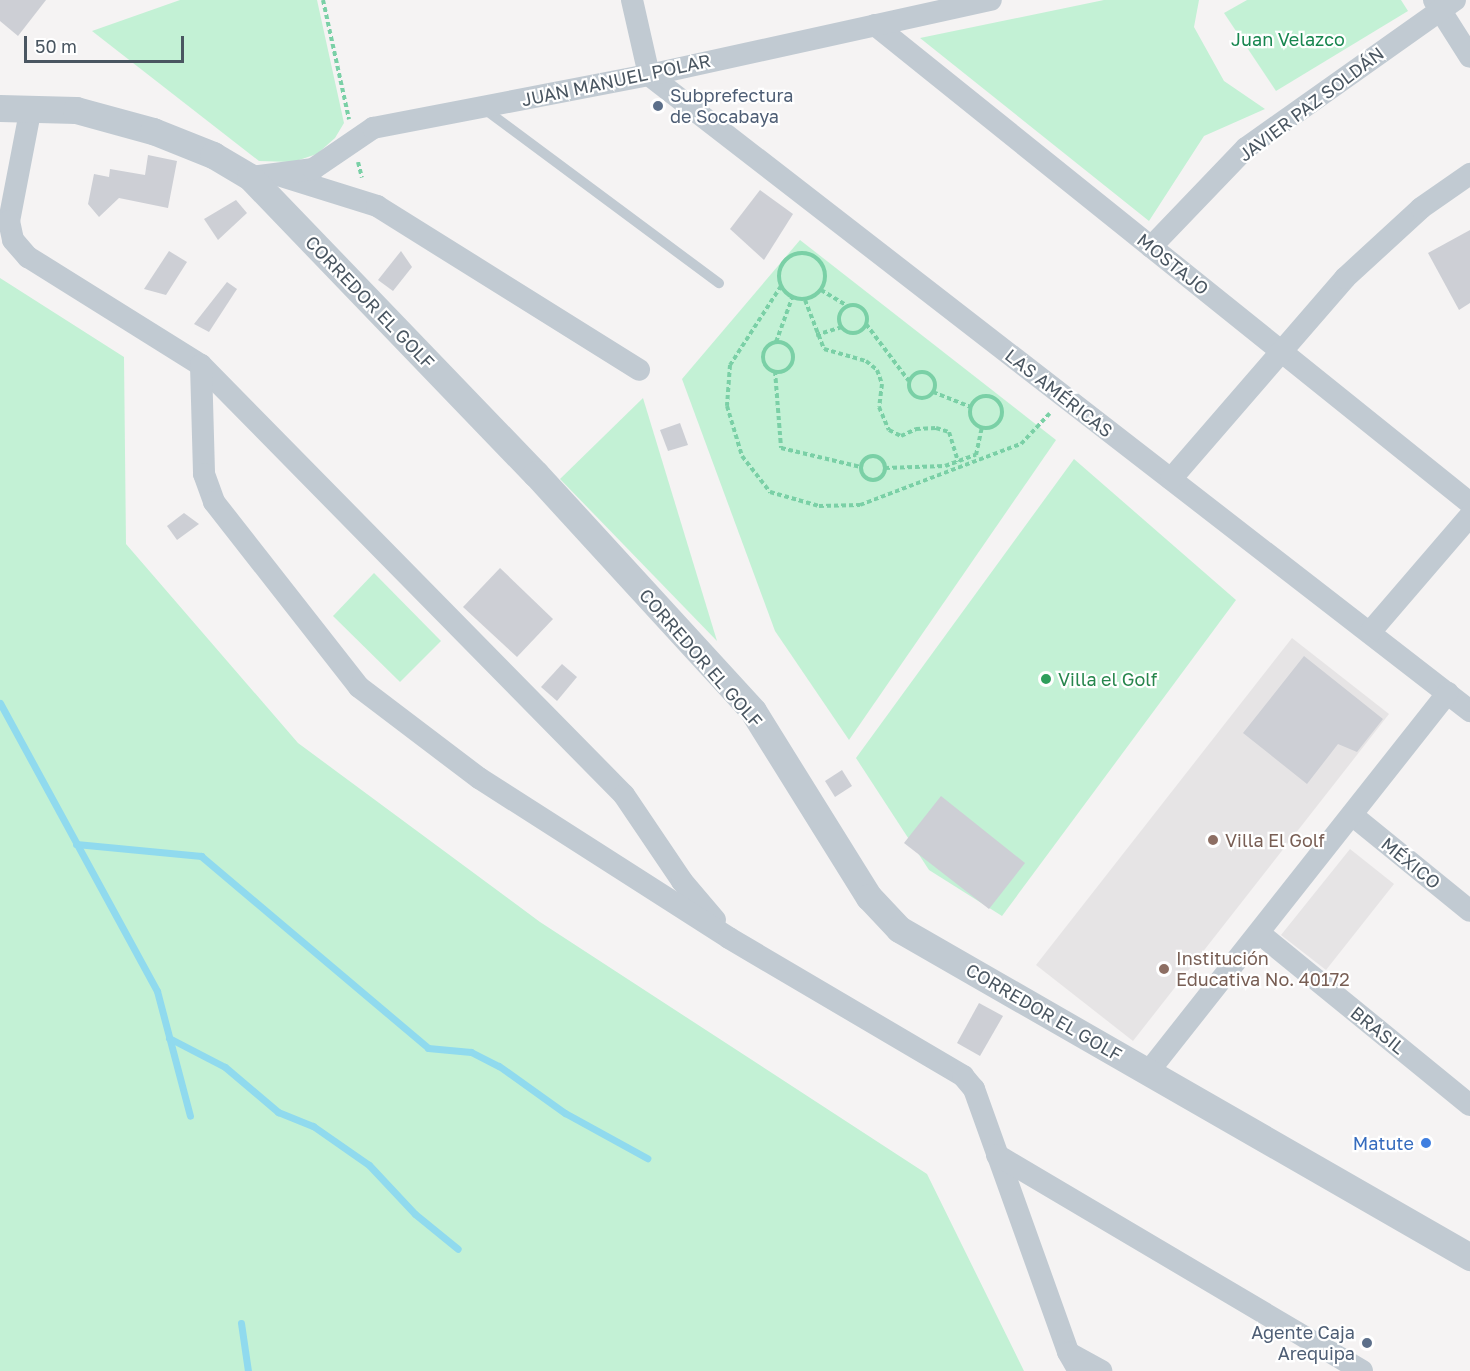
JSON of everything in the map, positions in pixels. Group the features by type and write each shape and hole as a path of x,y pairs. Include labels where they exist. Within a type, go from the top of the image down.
{"street":[{"path":"632,0 649,75"},
{"name":"JUAN MANUEL POLAR","path":"262,175 313,169 354,139 374,128 649,75 990,0"},
{"path":"1443,3 1470,57"},
{"name":"JAVIER PAZ SOLDÁN","path":"1151,247 1246,148 1443,3"},
{"name":"MOSTAJO","path":"875,25 1280,350 1467,494"},
{"name":"LAS AMÉRICAS","path":"649,75 1371,631 1470,711"},
{"path":"31,107 9,221 13,240 28,257 201,365 624,795 682,881 729,938"},
{"name":"CORREDOR EL GOLF","path":"0,108 31,107 76,110 153,131 262,175 753,711 869,897 899,929 1470,1257"},
{"path":"1171,479 1280,350 1346,278 1404,223 1470,174"},
{"path":"262,175 376,206 639,370"},
{"path":"201,365 204,474 214,502 359,687 478,778 729,938 963,1076 974,1089 1073,1362 1101,1371"},
{"path":"1371,631 1470,516"},
{"path":"1149,1071 1448,693"},
{"name":"MÉXICO","path":"1352,815 1470,911"},
{"name":"BRASIL","path":"1259,933 1470,1105"},
{"path":"997,1155 1362,1371"}],"lane":[{"path":"483,107 719,283"}],"path":[{"path":"323,0 367,205"},
{"path":"821,290 824,267 804,253 783,263 781,286 730,365 727,406 742,456 770,492 819,506 860,505 1021,444 1065,397"},
{"path":"781,286 792,298 805,300 821,290"},
{"path":"821,290 848,306 861,307 867,315 866,324 909,381 917,396 933,392 971,406"},
{"path":"776,342 788,346 793,358 789,367 775,371 767,366 764,356 768,347 776,342 792,298"},
{"path":"805,300 816,335 824,349 866,361 877,370 882,384 879,407 889,430 901,436 936,428 949,432 958,462"},
{"path":"842,327 840,315 848,306"},
{"path":"816,335 842,327 853,333 866,324"},
{"path":"775,371 781,448 861,467"},
{"path":"909,381 917,372 926,372 934,380 933,392"},
{"path":"987,396 1000,405 1001,415 996,424 982,428 973,422 971,406 977,399 987,396"},
{"path":"861,467 866,478 875,480 885,468 945,466 958,462 976,455 982,428"},
{"path":"861,467 866,457 874,456 881,458 885,468"}],"shaded area":[{"name":"Villa El Golf","path":"1292,638 1389,714 1133,1041 1036,965"},
{"path":"1350,849 1394,884 1326,970 1281,935"}],"green space":[{"path":"180,0 317,0 344,123 335,138 317,154 293,162 259,161 92,31"},
{"path":"1104,0 1199,0 1194,27 1224,81 1265,109 1204,136 1149,221 920,38"},
{"name":"Juan Velazco","path":"1247,0 1401,0 1408,11 1276,91 1224,13"},
{"path":"800,240 1056,440 849,740 775,631 682,379"},
{"path":"0,278 124,357 126,544 298,743 540,922 927,1174 1024,1371 0,1371"},
{"path":"643,398 717,641 560,479"},
{"name":"Villa el Golf","path":"1074,459 1236,600 1002,916 929,870 856,758"},
{"path":"374,573 441,641 400,682 333,616"}],"building":[{"path":"0,0 46,0 18,36 0,21"},
{"path":"148,155 177,161 168,208 119,198 99,217 88,204 94,174 109,177 110,169 145,175"},
{"path":"760,190 793,214 764,260 730,229"},
{"path":"236,200 247,213 218,240 204,219"},
{"path":"1470,230 1470,303 1459,310 1428,253"},
{"path":"169,251 187,262 166,295 144,289"},
{"path":"401,251 412,267 393,291 378,280"},
{"path":"227,282 237,289 209,332 194,324"},
{"path":"680,423 688,445 668,451 660,430"},
{"path":"184,513 199,524 177,540 167,526"},
{"path":"500,568 553,619 517,657 463,607"},
{"path":"1304,656 1383,719 1357,752 1338,744 1307,784 1243,733"},
{"path":"562,664 577,677 557,701 541,687"},
{"path":"842,770 852,786 835,797 825,781"},
{"path":"941,796 1025,863 989,909 904,843"},
{"path":"979,1003 1003,1016 980,1056 957,1043"}],"waterway":[{"path":"0,703 157,991 190,1116"},
{"path":"76,844 201,856 428,1048 471,1052 499,1066 565,1113 647,1158"},
{"path":"169,1038 225,1067 278,1112 313,1126 369,1165 415,1214 458,1249"},
{"path":"241,1323 248,1371"}],"place":[{"name":"Subprefectura de Socabaya","path":"658,106"},
{"name":"Villa el Golf","path":"1046,679"},
{"name":"Villa El Golf","path":"1213,840"},
{"name":"Institución Educativa No. 40172","path":"1164,969"},
{"name":"Matute","path":"1426,1143"},
{"name":"Agente Caja Arequipa","path":"1367,1343"}]}
